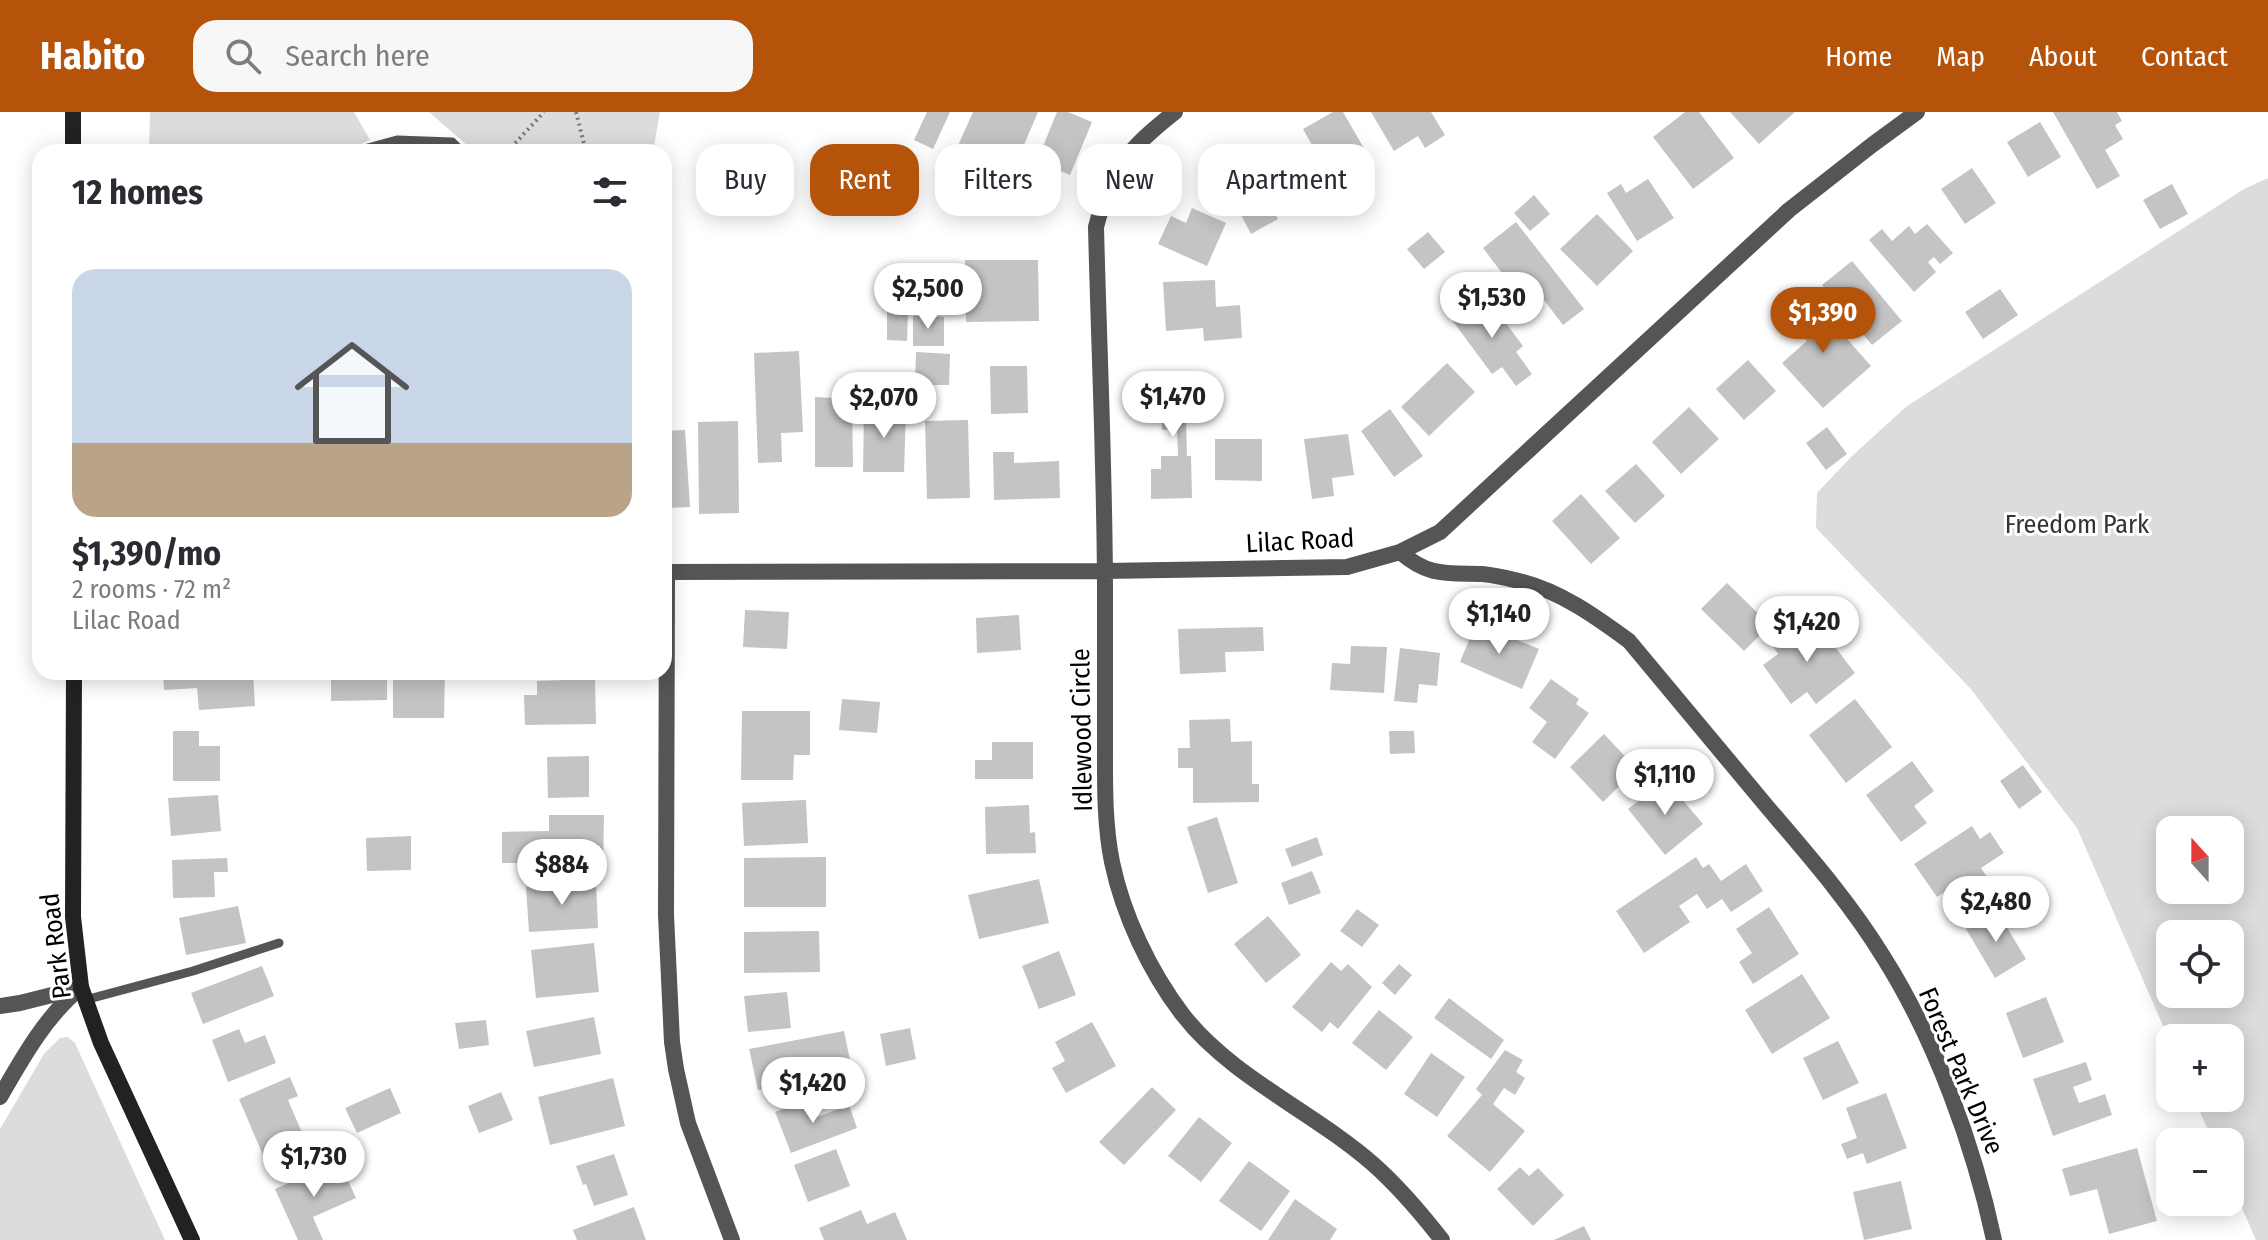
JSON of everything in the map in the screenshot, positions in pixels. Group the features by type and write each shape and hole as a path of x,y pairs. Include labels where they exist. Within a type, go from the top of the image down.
{"main road":[{"path":"73,112 73,144"},
{"name":"Park Road","path":"74,680 73,917 83,994 101,1043 192,1240"}],"street":[{"name":"Idlewood Circle","path":"1175,112 1142,138 1122,163 1105,193 1096,227 1105,571 1107,823 1112,862 1128,914 1146,954 1176,1005 1200,1033 1236,1065 1372,1163 1417,1207 1442,1240"},
{"name":"Lilac Road","path":"672,572 1347,567 1400,552 1440,532 1789,210 1917,112"},
{"name":"Forest Park Drive","path":"1400,552 1416,566 1447,575 1485,574 1522,582 1556,595 1594,615 1629,641 1845,899 1885,959 1913,1010 1949,1089 1980,1180 1994,1240"},
{"path":"666,680 666,915 672,1042 688,1123 732,1240"},
{"path":"0,1006 83,994"},
{"path":"0,1097 47,1022 83,994"}],"lane":[{"path":"382,144 397,140 454,144"},
{"path":"83,994 193,971 279,943"}],"path":[{"path":"514,144 544,112"},
{"path":"576,112 584,144"}],"green space":[{"path":"150,112 354,112 370,140 361,144 149,144"},
{"path":"429,112 660,112 654,144 466,144"},
{"name":"Freedom Park","path":"2268,178 2268,1240 2256,1240 2244,1213 2244,1128 2207,1128 2200,1112 2244,1112 2244,1024 2162,1024 2077,828 1970,688 1816,528 1817,493 1907,406 2244,189"},
{"path":"68,1037 75,1043 165,1240 0,1240 0,1129 44,1054 60,1038"}],"building":[{"path":"927,112 950,112 933,149 914,140"},
{"path":"973,112 1038,112 1024,144 959,144"},
{"path":"1057,112 1068,112 1092,122 1083,144 1077,144 1077,158 1070,175 1061,171 1061,144 1044,144"},
{"path":"1333,112 1343,112 1361,144 1311,144 1303,129"},
{"path":"1371,112 1431,112 1445,135 1425,148 1418,136 1394,151"},
{"path":"1685,112 1699,112 1734,158 1693,189 1653,137"},
{"path":"1730,112 1795,112 1759,144"},
{"path":"2053,112 2117,112 2122,121 2115,125 2123,139 2105,150 2120,176 2097,189"},
{"path":"2040,122 2061,157 2028,177 2007,142"},
{"path":"1972,168 1996,203 1965,224 1941,189"},
{"path":"1648,179 1674,218 1637,241 1607,193 1621,184 1626,193"},
{"path":"2172,184 2188,214 2160,229 2143,200"},
{"path":"1534,195 1550,214 1530,231 1514,213"},
{"path":"1192,208 1198,211 1198,216 1210,216 1226,223 1207,266 1158,244 1171,216 1186,223"},
{"path":"1597,214 1633,251 1597,286 1560,249"},
{"path":"1242,216 1276,216 1278,219 1251,234"},
{"path":"1516,222 1584,309 1563,325 1544,300 1523,317 1496,283 1505,277 1483,248"},
{"path":"1927,224 1953,253 1940,264 1934,257 1928,262 1936,272 1914,292 1869,240 1882,229 1892,241 1909,226 1915,234"},
{"path":"1428,232 1445,252 1424,269 1407,249"},
{"path":"965,260 1038,260 1039,321 966,322"},
{"path":"1852,261 1902,321 1872,345 1822,285"},
{"path":"1215,280 1216,307 1240,305 1242,338 1204,341 1203,328 1166,331 1163,282"},
{"path":"2000,289 2018,315 1983,339 1965,312"},
{"path":"1485,295 1523,346 1516,352 1532,374 1516,386 1502,367 1492,374 1452,320"},
{"path":"1809,296 1871,366 1823,408 1782,363 1807,341 1786,317"},
{"path":"887,311 908,311 907,341 887,340"},
{"path":"913,316 944,317 944,346 913,346"},
{"path":"799,351 803,432 781,433 782,462 758,463 754,353"},
{"path":"916,352 950,354 949,385 915,385"},
{"path":"1748,360 1776,391 1744,420 1716,389"},
{"path":"1447,363 1475,392 1429,436 1401,407"},
{"path":"990,366 1027,366 1028,413 991,414"},
{"path":"1191,380 1191,415 1186,415 1192,498 1151,499 1151,469 1161,469 1161,456 1178,456 1177,429 1162,430 1162,416 1151,417 1150,381"},
{"path":"815,397 852,399 853,467 815,467"},
{"path":"1689,407 1719,439 1681,474 1652,442"},
{"path":"864,409 906,409 904,472 863,472"},
{"path":"1390,409 1423,456 1394,477 1361,431"},
{"path":"968,420 970,498 927,499 925,421"},
{"path":"738,421 739,513 699,514 698,422"},
{"path":"1827,427 1847,454 1826,470 1806,443"},
{"path":"685,430 690,507 672,508 672,431"},
{"path":"1348,434 1354,475 1332,478 1334,496 1312,499 1304,439"},
{"path":"1215,439 1262,439 1262,481 1215,480"},
{"path":"993,452 1014,452 1014,463 1059,461 1060,498 994,500"},
{"path":"1636,464 1665,496 1635,523 1605,491"},
{"path":"1581,494 1620,538 1591,564 1552,521"},
{"path":"1727,583 1770,625 1744,651 1701,609"},
{"path":"745,610 789,612 787,649 743,647"},
{"path":"1019,615 1021,650 977,653 976,618"},
{"path":"1816,622 1855,673 1816,704 1807,692 1791,704 1763,665 1778,654 1770,642 1795,623 1802,633"},
{"path":"1476,623 1539,649 1522,689 1460,662"},
{"path":"1263,627 1264,651 1225,652 1226,672 1180,674 1178,629"},
{"path":"1351,646 1387,647 1384,693 1330,690 1332,663 1350,664"},
{"path":"1400,648 1440,653 1437,686 1419,684 1417,703 1394,701"},
{"path":"1551,679 1579,699 1576,704 1589,713 1555,759 1532,742 1547,722 1529,708"},
{"path":"163,680 253,680 255,706 199,710 197,688 164,690"},
{"path":"331,680 387,680 387,700 331,701"},
{"path":"393,680 445,680 444,718 393,718"},
{"path":"595,680 596,724 525,725 524,695 537,695 537,681"},
{"path":"842,699 880,702 877,733 839,730"},
{"path":"1855,699 1892,747 1846,783 1809,735"},
{"path":"742,711 810,711 810,755 794,755 793,780 741,780"},
{"path":"1230,719 1231,742 1252,741 1252,784 1259,784 1259,802 1193,803 1193,768 1178,768 1178,748 1190,748 1189,720"},
{"path":"173,731 199,731 199,746 220,746 220,781 173,781"},
{"path":"1389,731 1414,731 1415,753 1390,754"},
{"path":"1604,734 1637,769 1603,802 1570,767"},
{"path":"992,742 1033,742 1033,779 975,779 975,760 992,760"},
{"path":"589,756 589,797 548,798 547,757"},
{"path":"1912,761 1934,791 1914,806 1927,823 1901,842 1866,795"},
{"path":"2023,765 2042,792 2019,809 2000,781"},
{"path":"1665,779 1703,824 1665,855 1628,809"},
{"path":"218,795 221,831 171,836 168,798"},
{"path":"806,800 808,843 744,846 742,803"},
{"path":"1029,805 1030,833 1035,832 1036,853 986,854 985,807"},
{"path":"549,815 604,815 603,870 553,870 553,863 502,863 502,832 549,831"},
{"path":"1217,817 1238,883 1208,893 1187,827"},
{"path":"1972,826 1980,839 1990,832 2004,853 1981,868 1995,889 1963,910 1949,889 1937,897 1914,864"},
{"path":"411,836 411,870 367,871 366,838"},
{"path":"1317,837 1323,855 1292,867 1285,849"},
{"path":"826,857 826,907 744,907 744,858"},
{"path":"1696,857 1703,868 1709,864 1721,881 1746,864 1763,891 1731,912 1722,899 1707,909 1697,894 1679,906 1690,922 1644,953 1616,911"},
{"path":"227,858 228,872 214,872 215,897 173,898 172,860"},
{"path":"1312,871 1321,893 1289,905 1281,883"},
{"path":"1039,879 1049,923 979,939 968,895"},
{"path":"596,883 598,928 529,932 526,887"},
{"path":"238,906 246,943 186,955 179,918"},
{"path":"1769,907 1799,954 1753,984 1739,962 1752,953 1736,929"},
{"path":"1357,909 1379,925 1362,947 1340,931"},
{"path":"1997,911 2026,959 1995,978 1966,929"},
{"path":"1268,916 1301,955 1266,983 1234,944"},
{"path":"819,931 820,972 744,973 744,932"},
{"path":"594,943 599,992 536,998 531,950"},
{"path":"1059,951 1076,995 1039,1009 1022,966"},
{"path":"1331,962 1341,971 1348,964 1372,987 1338,1029 1330,1022 1322,1032 1292,1007"},
{"path":"1399,964 1412,975 1395,995 1382,983"},
{"path":"262,966 274,996 203,1024 191,993"},
{"path":"1802,974 1830,1018 1772,1054 1745,1010"},
{"path":"787,992 791,1028 748,1032 744,996"},
{"path":"2046,997 2064,1042 2023,1058 2006,1013"},
{"path":"1449,998 1504,1040 1491,1059 1434,1018"},
{"path":"1379,1010 1413,1037 1386,1070 1352,1043"},
{"path":"594,1017 601,1054 534,1067 526,1031"},
{"path":"486,1020 489,1045 459,1049 455,1023"},
{"path":"1092,1022 1116,1066 1066,1093 1052,1068 1065,1061 1055,1042"},
{"path":"910,1028 916,1059 886,1066 880,1034"},
{"path":"239,1029 245,1043 265,1035 276,1063 228,1082 212,1040"},
{"path":"844,1031 852,1070 758,1090 749,1049"},
{"path":"1838,1041 1859,1083 1823,1100 1803,1058"},
{"path":"1505,1050 1523,1060 1516,1072 1525,1078 1515,1095 1504,1088 1493,1104 1525,1131 1490,1172 1447,1136 1482,1095 1476,1089"},
{"path":"1431,1053 1465,1077 1437,1117 1404,1094"},
{"path":"2086,1062 2092,1080 2073,1087 2079,1103 2105,1094 2112,1115 2053,1136 2033,1079"},
{"path":"290,1077 298,1096 288,1100 306,1142 265,1160 239,1099"},
{"path":"613,1078 625,1126 550,1145 538,1097"},
{"path":"1152,1087 1176,1110 1124,1165 1099,1142"},
{"path":"390,1088 401,1113 357,1133 345,1108"},
{"path":"501,1092 513,1120 479,1133 468,1106"},
{"path":"1886,1093 1907,1148 1867,1164 1863,1153 1847,1159 1841,1144 1857,1138 1846,1108"},
{"path":"810,1098 817,1117 849,1105 857,1128 791,1153 775,1112"},
{"path":"1199,1117 1232,1143 1201,1182 1168,1156"},
{"path":"2137,1148 2157,1221 2109,1234 2097,1189 2070,1196 2062,1169"},
{"path":"836,1149 850,1186 808,1202 794,1165"},
{"path":"614,1154 628,1195 594,1206 576,1166"},
{"path":"339,1161 356,1198 313,1217 323,1240 298,1240 275,1189"},
{"path":"1249,1161 1290,1191 1261,1231 1219,1201"},
{"path":"1520,1167 1529,1176 1538,1168 1564,1195 1533,1226 1497,1189"},
{"path":"1901,1181 1912,1229 1864,1240 1853,1192"},
{"path":"1295,1199 1337,1229 1330,1240 1268,1240"},
{"path":"634,1207 646,1240 577,1240 573,1230"},
{"path":"861,1210 867,1224 895,1212 907,1240 824,1240 819,1228"},
{"path":"1584,1226 1591,1240 1554,1240"}]}
